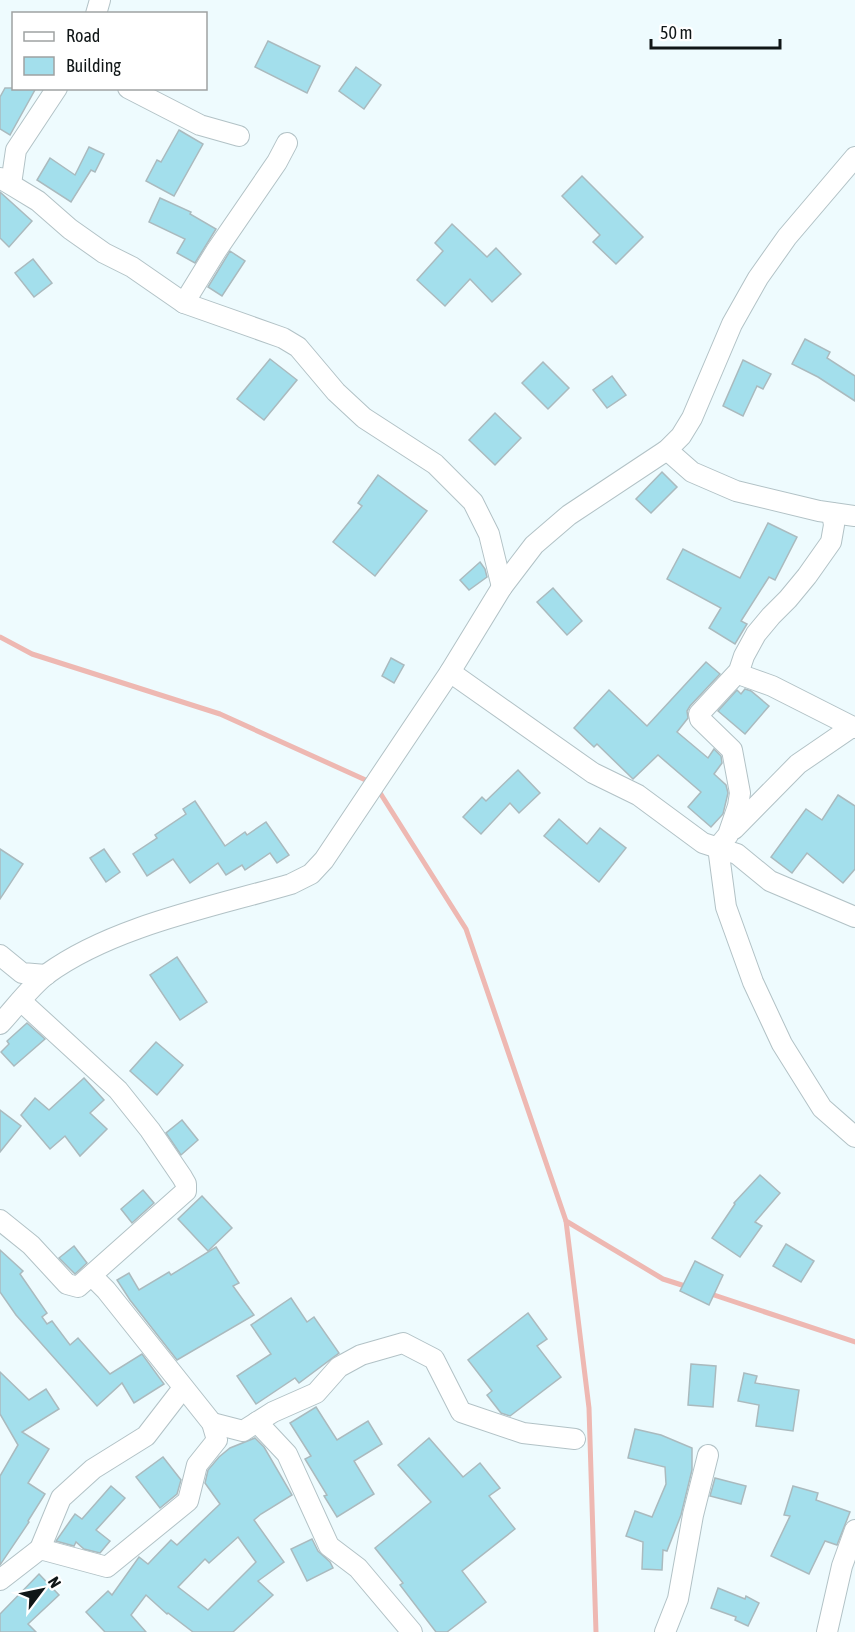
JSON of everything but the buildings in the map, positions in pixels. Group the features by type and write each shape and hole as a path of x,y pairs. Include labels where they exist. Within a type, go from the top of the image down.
{"street":[{"path":"56,90 16,150 5,181 38,201 70,229 104,253 152,279 184,303 283,338 298,347 336,392 364,418 435,464 473,502 489,534 502,587"},
{"path":"132,90 200,125 239,136"},
{"path":"184,303 287,144"},
{"path":"0,1024 46,975 82,952 130,931 291,885 311,874 324,860 450,672 502,587 534,545 570,515 667,450 681,436 692,418 732,324 758,278 787,237 855,158"},
{"path":"667,450 692,472 736,491 855,516"},
{"path":"832,513 834,533 831,542 789,599 756,634 739,671 699,714 700,719 732,750 740,792 738,806 723,841 726,907 753,982 782,1044 822,1108 855,1137"},
{"path":"739,671 744,676 772,686 854,728"},
{"path":"450,672 584,767 638,795 704,843 723,841 798,764 854,728"},
{"path":"723,841 770,881 855,917"},
{"path":"0,955 22,973 46,975"},
{"path":"0,1220 31,1245 67,1284 78,1287 186,1191 186,1184 150,1130 118,1090 21,1001"},
{"path":"40,1549 107,1567 188,1501 197,1465 217,1440 212,1423 106,1290 92,1276"},
{"path":"212,1423 243,1431 273,1412 316,1392 339,1367 361,1355 404,1343 434,1359 461,1412 522,1433 575,1439"},
{"path":"0,1580 40,1549 61,1498 93,1469 146,1436 183,1388"},
{"path":"257,1422 287,1454 329,1546 358,1568 412,1632"},
{"path":"665,1632 678,1599 693,1515 708,1455"},
{"path":"827,1632 842,1566 855,1530"}],"waterway":[{"path":"0,637 32,654 220,714 370,782"},
{"path":"377,788 466,929 566,1221 663,1279 688,1287"},
{"path":"566,1221 589,1408 596,1632"},
{"path":"708,1293 855,1342"}]}
